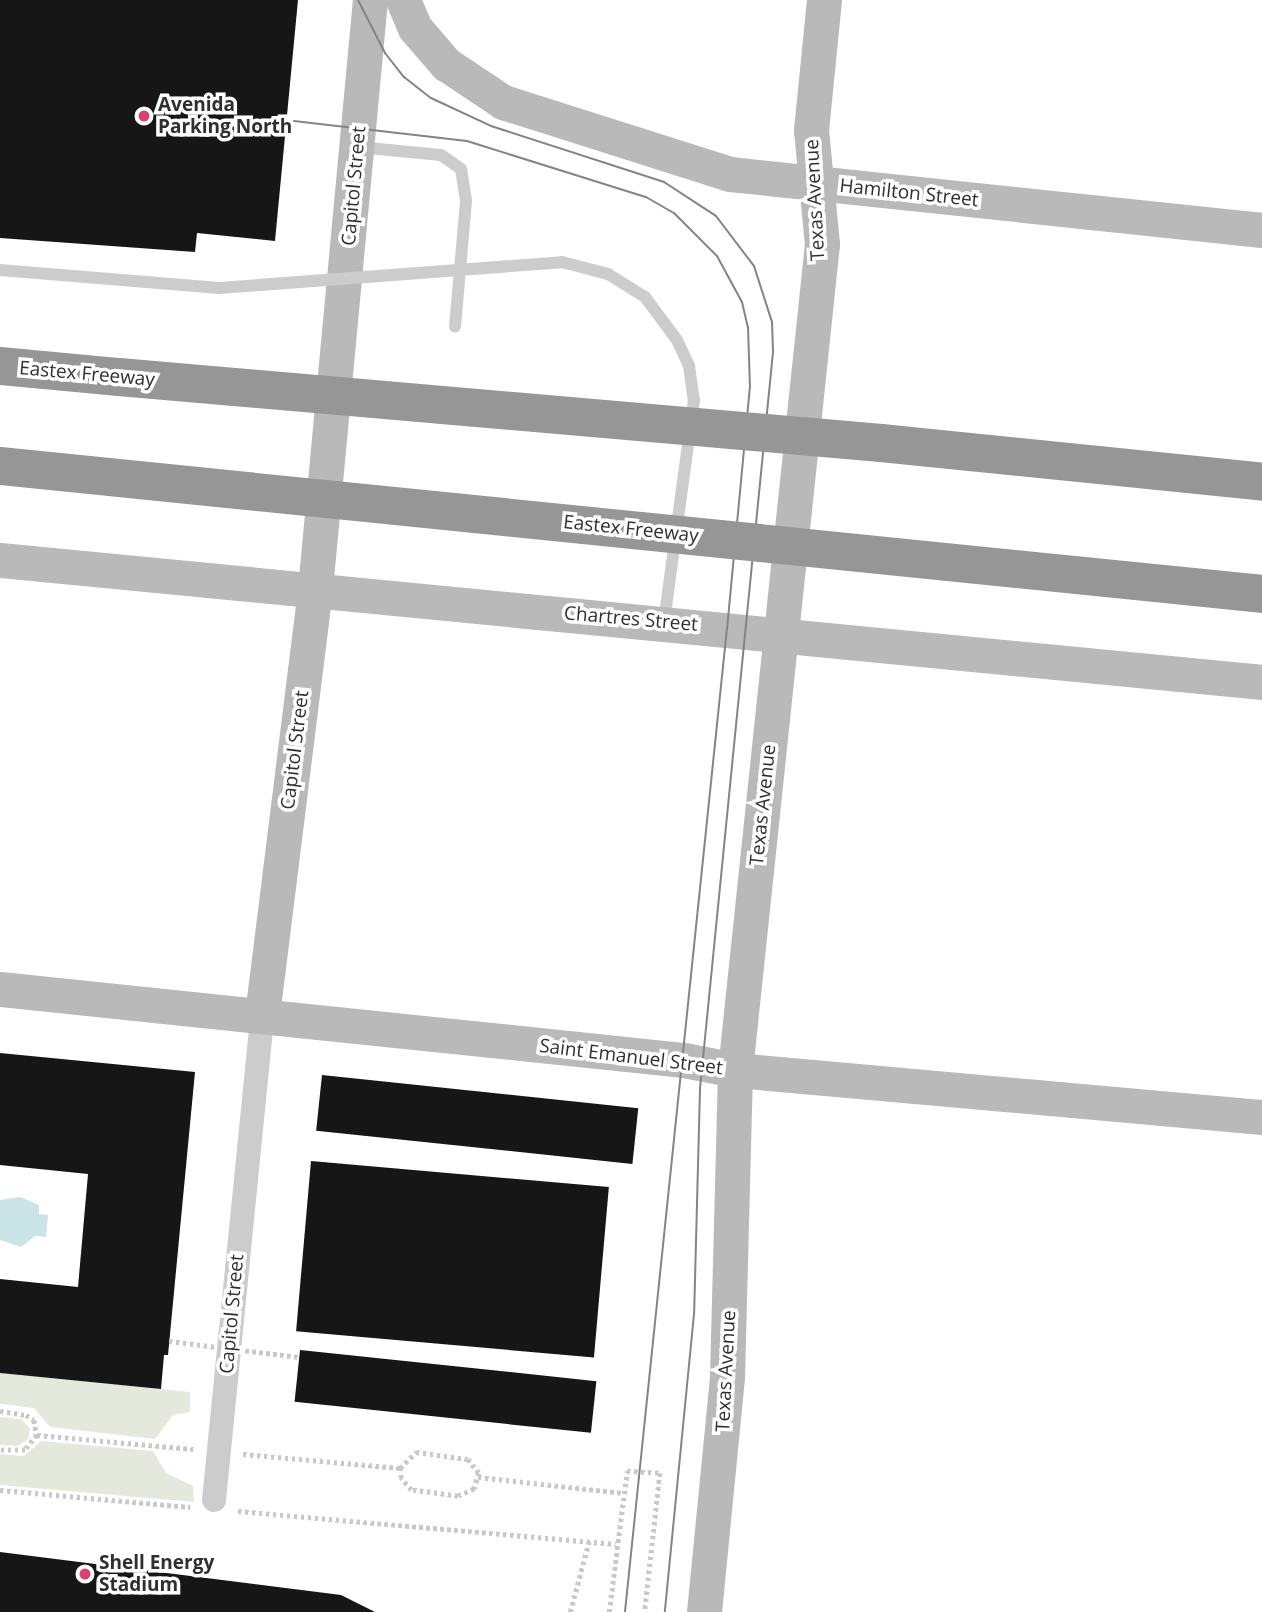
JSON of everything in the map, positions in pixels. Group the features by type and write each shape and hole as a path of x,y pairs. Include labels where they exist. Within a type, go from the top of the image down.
{"highway":[{"name":"Eastex Freeway","path":"0,366 839,439 1262,482"},
{"name":"Eastex Freeway","path":"0,466 1262,594"}],"main road":[{"name":"Capitol Street","path":"262,1015 314,589 370,0"},
{"name":"Hamilton Street","path":"403,0 415,28 446,64 503,102 730,174 1262,230"},
{"name":"Texas Avenue","path":"704,1612 727,1377 735,1070 822,244 811,130 824,0"},
{"name":"Chartres Street","path":"0,560 782,633 1262,682"},
{"name":"Saint Emanuel Street","path":"0,989 684,1060 735,1070 1262,1117"}],"street":[{"name":"Capitol Street","path":"214,1504 262,1015"}],"lane":[{"path":"358,146 441,155 461,169 466,201 455,327"},
{"path":"0,270 219,288 562,262 608,274 645,297 677,340 689,366 694,400 664,622"}],"path":[{"path":"169,1341 299,1357"},
{"path":"0,1411 26,1415 34,1420 37,1435 25,1450 0,1450"},
{"path":"37,1435 400,1468"},
{"path":"416,1452 468,1459 478,1477 474,1489 458,1496 411,1490 401,1478 400,1468 416,1452"},
{"path":"609,1612 627,1471 660,1474 645,1612"},
{"path":"478,1477 624,1493"},
{"path":"0,1490 214,1504 616,1544"},
{"path":"570,1612 589,1541"}],"shaded area":[{"path":"0,1373 190,1392 190,1412 173,1415 155,1439 50,1427 34,1408 0,1404"},
{"path":"0,1417 21,1419 30,1428 28,1439 18,1446 0,1445"},
{"path":"41,1441 153,1451 166,1473 193,1486 194,1502 0,1485 0,1454 24,1456"}],"water":[{"path":"20,1197 39,1205 39,1214 48,1215 46,1237 35,1236 21,1247 0,1240 0,1200"}],"building":[{"name":"Avenida Parking North","path":"0,0 298,0 275,241 197,233 195,252 0,238"},
{"path":"0,1053 195,1072 168,1355 164,1355 161,1389 0,1373 0,1279 78,1287 88,1174 0,1165"},
{"path":"322,1075 638,1108 632,1164 316,1131"},
{"path":"311,1161 609,1187 594,1357 296,1331"},
{"path":"300,1350 596,1381 591,1433 295,1402"},
{"name":"Shell Energy Stadium","path":"0,1552 341,1595 375,1612 0,1612"}],"tram line":[{"path":"358,0 385,53 404,77 431,98 491,126 664,182 716,216 754,266 772,322 773,352 700,1089 694,1314 665,1612"},
{"path":"294,121 467,141 646,197 674,213 717,256 742,302 748,327 750,386 727,628 625,1612"}],"place":[{"name":"Avenida Parking North","path":"144,116"},
{"name":"Shell Energy Stadium","path":"85,1574"}]}
